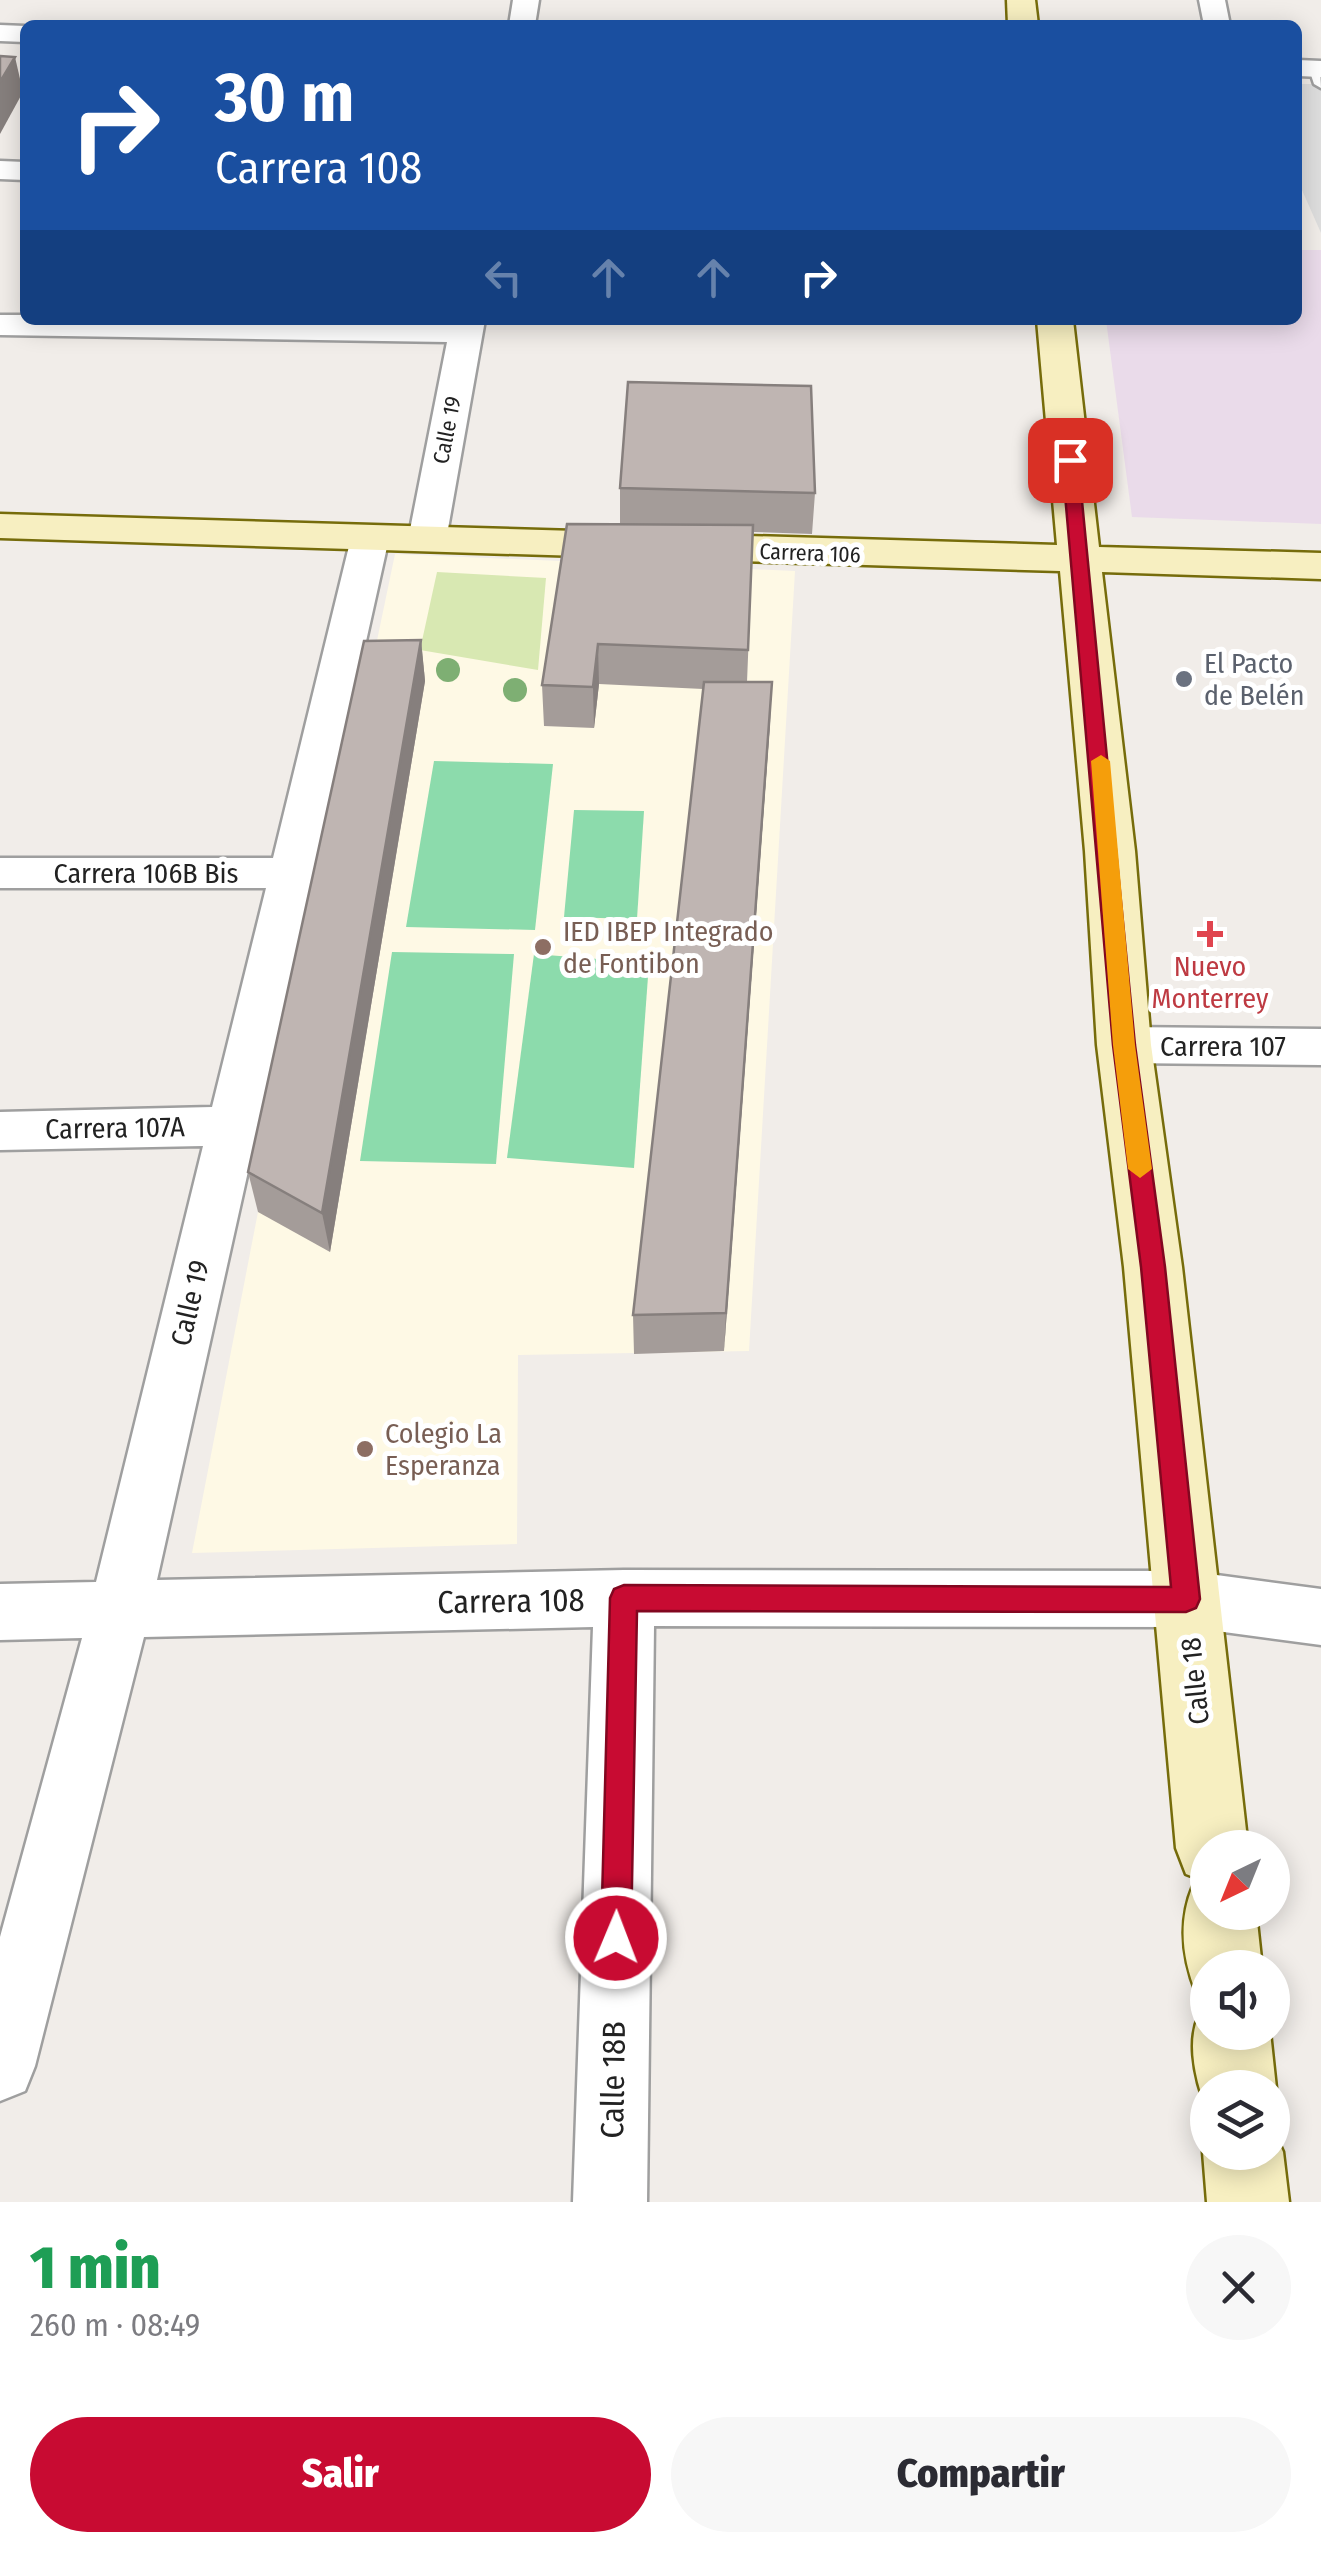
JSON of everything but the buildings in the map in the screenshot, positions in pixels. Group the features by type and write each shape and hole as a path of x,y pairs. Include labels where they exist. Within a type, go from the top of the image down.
{"street":[{"path":"0,325 466,326"},
{"name":"Calle 18","path":"1056,325 1124,1045 1153,1267 1210,1830"},
{"name":"Calle 19","path":"427,540 466,326"},
{"name":"Carrera 106","path":"0,526 1080,562 1321,566"},
{"name":"Calle 19","path":"0,2066 120,1610 370,538"},
{"name":"Carrera 106B Bis","path":"0,874 291,874"},
{"name":"Carrera 107","path":"1124,1045 1321,1047"},
{"name":"Carrera 107A","path":"0,1131 230,1126"},
{"name":"Carrera 108","path":"0,1612 624,1598 1186,1599 1321,1618"},
{"name":"Calle 18B","path":"610,2202 624,1598"},
{"path":"1245,2170 1248,2202"}],"shaded area":[{"path":"1302,84 1321,84 1321,233 1302,190"},
{"path":"1302,250 1321,250 1321,524 1132,517 1107,325 1302,325"},
{"name":"IED IBEP Integrado de Fontibon","path":"395,554 795,571 749,1351 518,1355 517,1544 192,1553 258,1212"}],"green space":[{"path":"437,572 546,578 538,670 420,650"},
{"path":"434,761 553,764 535,930 406,927"},
{"path":"574,810 644,811 637,919 564,917"},
{"path":"392,952 514,954 496,1164 360,1161"},
{"path":"534,954 649,963 634,1168 507,1158"}],"slow traffic":[{"path":"1101,761 1124,1045 1140,1169"}],"place":[{"name":"El Pacto de Belén","path":"1184,679"},
{"name":"Nuevo Monterrey","path":"1210,934"},
{"name":"IED IBEP Integrado de Fontibon","path":"543,947"},
{"name":"Colegio La Esperanza","path":"365,1449"}],"route":[{"path":"616,1938 624,1598 1186,1599 1153,1267 1124,1045 1110,850 1070,460"}]}
